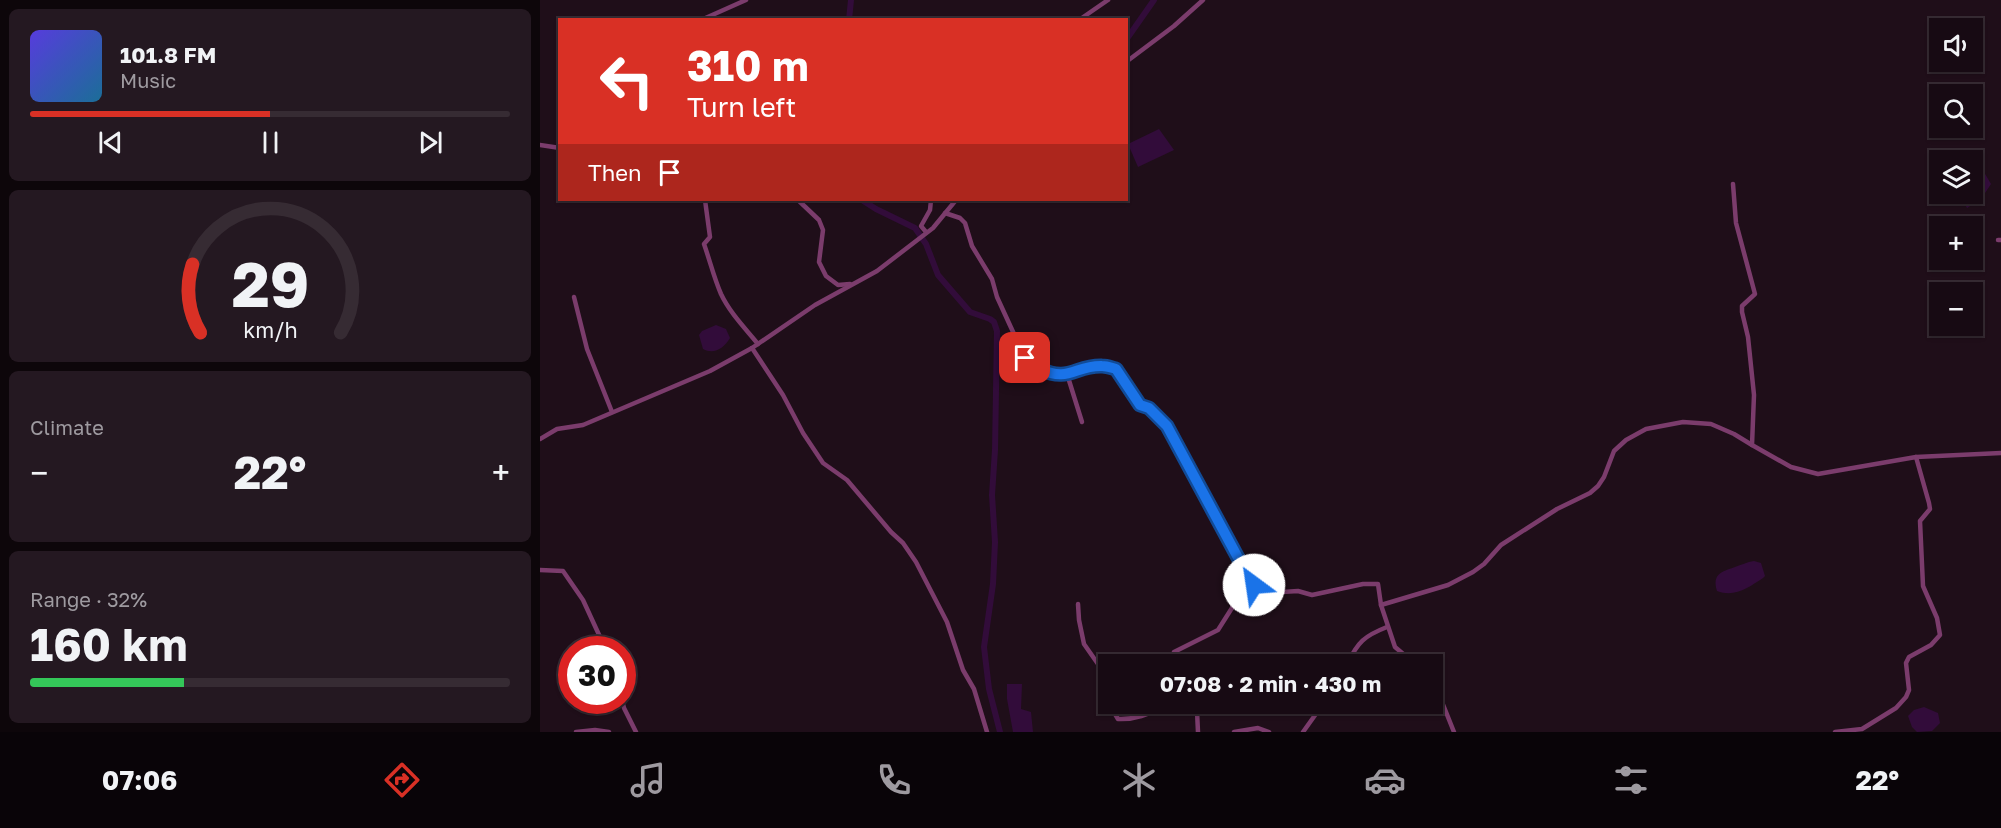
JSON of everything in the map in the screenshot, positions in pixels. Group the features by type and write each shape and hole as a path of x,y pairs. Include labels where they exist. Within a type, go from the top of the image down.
{"street":[{"path":"706,18 746,0"},
{"path":"1082,18 1108,0"},
{"path":"1128,61 1165,33 1203,0"},
{"path":"540,145 558,148"},
{"path":"1733,183 1736,223 1755,294 1742,306 1754,395 1752,445"},
{"path":"705,201 710,237 704,244 713,272 722,296 758,344"},
{"path":"799,201 819,220 823,230 819,262 826,276 838,285 852,283"},
{"path":"926,232 921,226 929,212 931,201"},
{"path":"540,439 557,429 583,425 710,371 752,348 815,305 852,283 877,272 933,228 955,201"},
{"path":"945,213 960,218 965,223 972,246 992,279 997,297 1029,363 1050,374 1063,376 1081,369 1102,366 1116,369 1140,405 1149,408 1167,426 1254,585 1266,593 1298,591 1312,595 1363,584 1378,584 1387,627 1395,647 1403,654"},
{"path":"574,297 587,350 612,412"},
{"path":"752,348 763,362 803,433 823,463 847,480 903,543 916,562 943,613 963,670 974,689 987,732"},
{"path":"1067,374 1082,422"},
{"path":"1381,605 1448,585 1473,572 1484,564 1501,545 1557,509 1590,493 1604,477 1614,451 1626,440 1646,429 1683,422 1711,424 1734,434 1791,467 1818,474 1916,457 2001,453"},
{"path":"1835,732 1862,729 1896,708 1909,690 1906,663 1909,657 1930,645 1940,635 1938,618 1923,586 1920,521 1930,509 1916,457"},
{"path":"540,570 563,571 583,600 600,636"},
{"path":"1175,654 1174,652 1218,630 1237,600 1254,585"},
{"path":"1078,604 1084,644 1098,664"},
{"path":"1352,654 1357,645 1369,634 1387,627"},
{"path":"1443,704 1454,732"},
{"path":"627,714 636,732"},
{"path":"1115,714 1118,719 1131,719 1148,714"},
{"path":"1197,714 1198,732"},
{"path":"1303,732 1316,714"},
{"path":"1234,732 1258,728 1269,732"},
{"path":"576,732 595,730 609,732"}],"shaded area":[{"path":"1159,129 1174,150 1138,167 1128,144"},
{"path":"1983,170 1991,184 1983,196"},
{"path":"716,325 726,329 730,338 718,350 707,351 703,349 699,335 702,331"},
{"path":"1754,561 1761,563 1765,576 1763,578 1736,592 1717,591 1716,581 1719,574"},
{"path":"1007,684 1022,684 1021,709 1031,712 1033,732 1013,732 1007,699"},
{"path":"1924,707 1938,713 1940,723 1932,731 1917,732 1912,727 1908,716 1914,710"}],"waterway":[{"path":"849,18 851,0"},
{"path":"1128,37 1154,0"},
{"path":"864,201 915,228 926,244 938,275 970,312 990,319 994,322 997,331 992,495 995,542 993,584 984,647 989,689 1000,732"}],"route":[{"path":"1025,358 1029,363 1050,374 1063,376 1081,369 1102,366 1116,369 1140,405 1149,408 1167,426 1254,585"}]}
